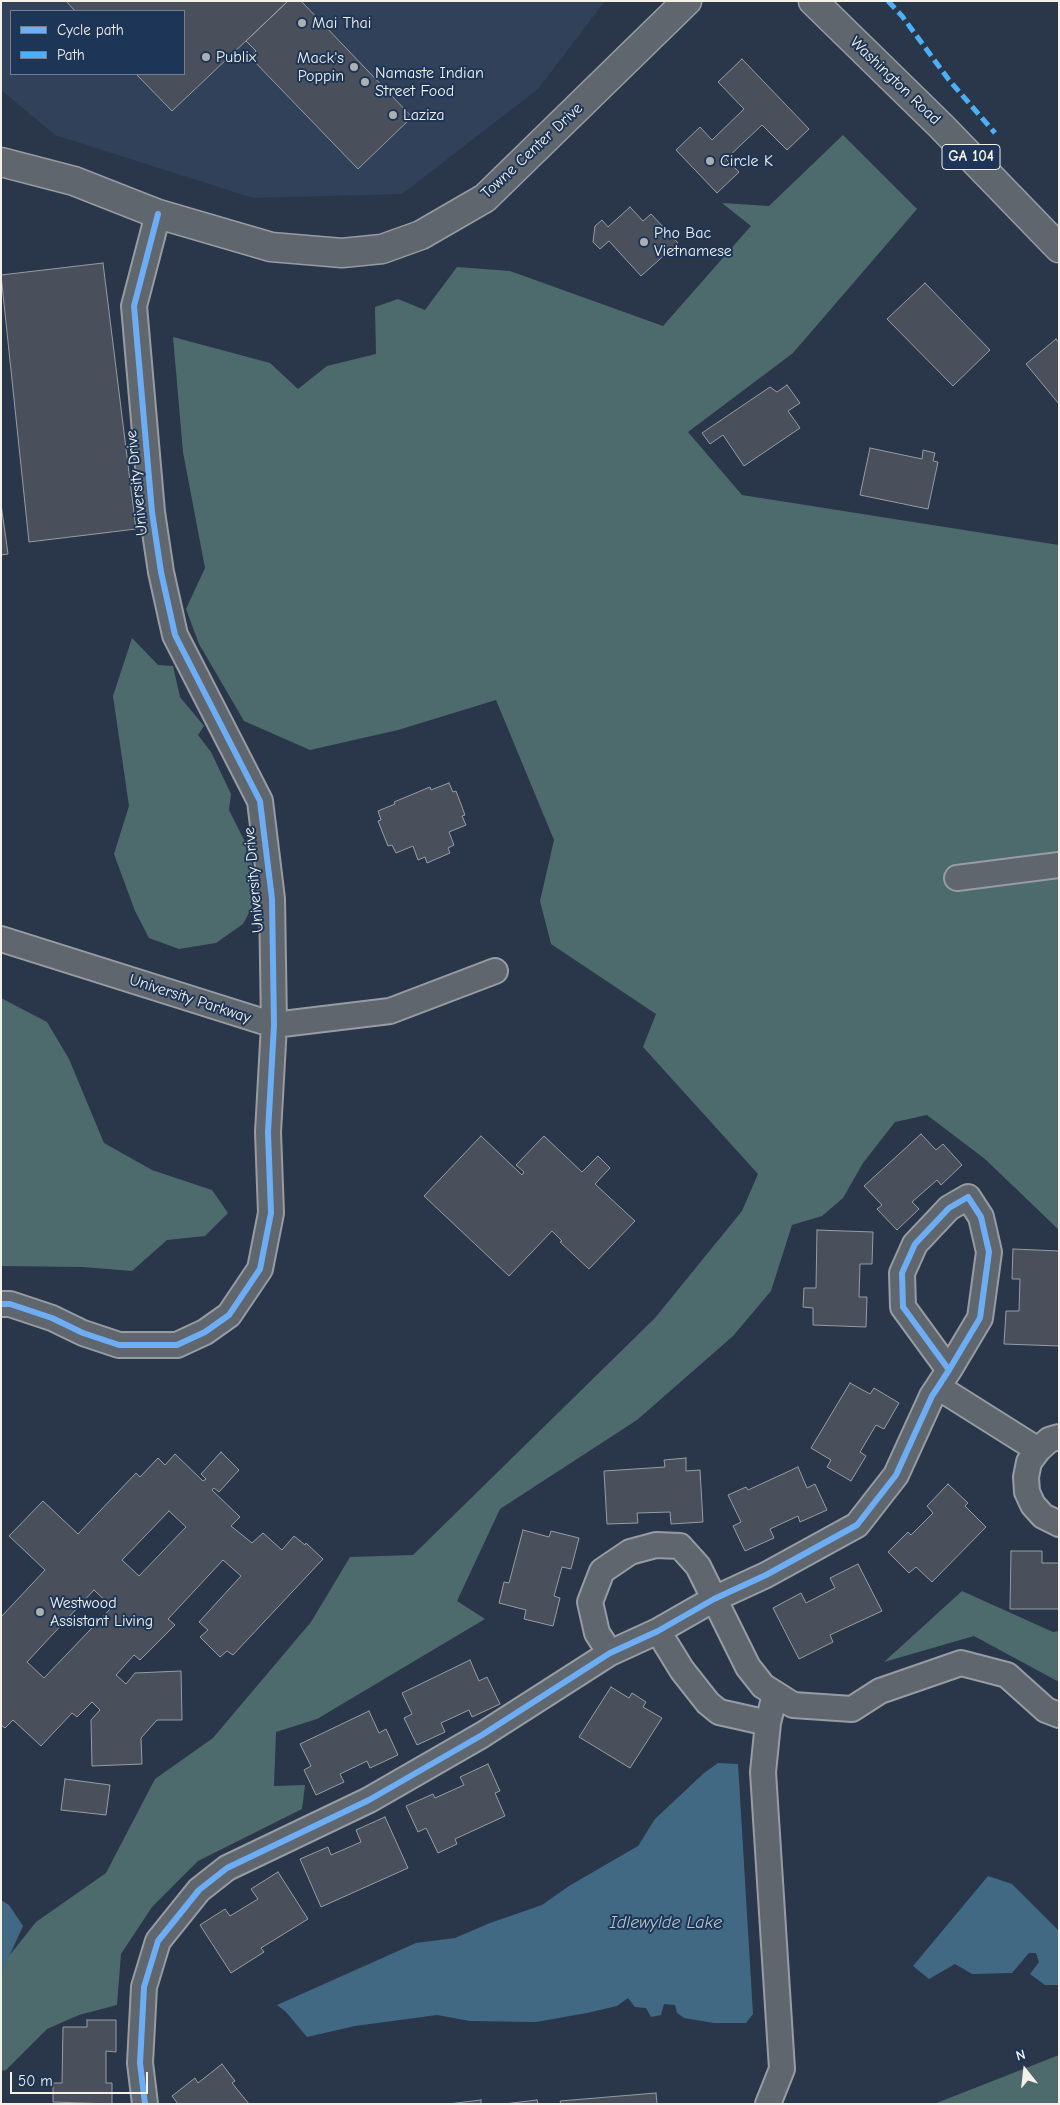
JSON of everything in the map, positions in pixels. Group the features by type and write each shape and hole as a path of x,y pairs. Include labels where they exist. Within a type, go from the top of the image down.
{"main road":[{"name":"Washington Road","path":"813,1 941,126 1059,248"},
{"path":"841,1 855,42"},
{"name":"Towne Center Drive","path":"1,162 74,181 158,214 271,247 342,253 382,249 421,235 485,198 688,2"}],"street":[{"name":"University Drive","path":"1,1304 10,1304 52,1318 83,1333 119,1345 177,1344 205,1332 229,1315 260,1269 271,1213 268,1132 274,1026 272,899 260,801 175,635 161,572 152,512 134,306 158,214"},
{"path":"957,878 1059,865"},
{"name":"University Parkway","path":"1,939 274,1026 390,1011 495,971"},
{"path":"145,2104 140,2063 144,1987 158,1941 199,1890 228,1868 377,1796 482,1735 610,1652 658,1631 714,1599 766,1575 857,1525 896,1475 943,1378 980,1318 989,1252 981,1217 968,1197 949,1208 915,1244 902,1273 903,1307 943,1378 1038,1450"},
{"path":"1059,1437 1050,1440 1038,1450 1029,1462 1026,1477 1027,1492 1033,1505 1043,1516 1059,1524"},
{"path":"610,1652 597,1633 590,1602 602,1571 630,1552 656,1545 680,1546 698,1566 748,1667 762,1686 793,1705 852,1708 880,1691 961,1663 1007,1675 1046,1710 1059,1715"},
{"path":"658,1631 682,1670 708,1703 719,1712 768,1722"},
{"path":"768,2104 782,2068 763,1772 768,1722 775,1694"}],"shaded area":[{"path":"1,1 605,1 538,89 402,194 253,198 55,135 1,90"}],"green space":[{"path":"843,135 917,209 793,353 688,432 742,495 1059,545 1059,1230 985,1159 927,1115 895,1122 863,1163 843,1198 822,1216 792,1225 771,1291 733,1336 637,1420 500,1509 457,1601 485,1619 317,1719 276,1732 274,1786 305,1785 302,1809 198,1861 152,1907 121,1954 117,2005 79,2015 47,2029 6,2070 1,2071 1,1966 36,1922 106,1873 155,1779 213,1738 311,1622 350,1557 413,1555 655,1318 742,1211 758,1174 643,1047 656,1014 551,944 540,901 554,840 496,700 398,730 310,750 244,721 199,644 186,609 205,568 183,452 173,337 270,363 298,389 327,366 376,354 375,307 398,299 425,310 457,267 510,271 663,326 751,226 722,203 769,206"},
{"path":"132,638 158,665 173,666 180,697 204,726 198,735 211,752 231,794 229,810 247,846 260,892 243,924 216,943 179,949 149,938 135,911 114,854 129,806 113,696"},
{"path":"1,998 47,1022 69,1059 104,1143 152,1170 212,1190 228,1213 205,1236 167,1240 132,1271 83,1267 1,1266"},
{"path":"962,1591 1053,1632 1059,1631 1059,1682 974,1636 884,1662"},
{"path":"1059,2055 1059,2104 934,2104"}],"water":[{"name":"Idlewylde Lake","path":"718,1763 738,1764 753,2014 746,2023 714,2023 684,2018 677,2013 675,2005 664,2004 661,2015 651,2017 646,2008 635,2007 628,1998 617,2006 536,2022 470,2021 437,2015 355,2026 307,2037 286,2012 277,2005 416,1943 455,1938 490,1923 542,1905 569,1886 638,1846 655,1819 704,1773"},
{"path":"988,1876 1012,1884 1059,1931 1059,1985 1045,1985 1030,1974 1039,1962 1036,1953 1029,1953 1012,1973 972,1974 955,1964 929,1979 913,1966"},
{"path":"1,1900 9,1905 23,1926 1,1974"}],"building":[{"name":"Publix","path":"66,1 288,1 172,111 137,75 185,75 185,10 74,10"},
{"path":"288,1 301,1 412,117 358,169 250,57 256,51 246,41"},
{"path":"742,59 809,129 787,150 762,125 726,159 739,172 717,193 676,150 700,127 712,140 744,109 718,82"},
{"name":"Pho Bac Vietnamese","path":"630,207 643,221 651,214 678,243 641,276 609,241 600,249 593,242 595,226 602,220 608,227"},
{"path":"103,263 136,529 29,542 1,275"},
{"path":"925,283 990,350 953,386 887,319"},
{"path":"1056,339 1059,343 1059,404 1026,364"},
{"path":"787,385 800,403 788,411 800,428 744,466 723,435 710,444 702,433 770,387 777,392"},
{"path":"870,448 922,459 923,450 935,453 933,461 938,462 928,509 860,495"},
{"path":"1,504 8,554 1,555"},
{"path":"449,783 453,792 456,791 465,815 462,816 466,825 449,832 454,845 448,848 450,853 427,863 425,857 418,860 413,846 396,853 392,845 388,846 378,821 381,820 378,811 430,787 431,790"},
{"path":"921,1134 936,1150 943,1144 962,1165 941,1185 937,1180 912,1202 919,1209 897,1230 877,1209 882,1205 864,1186"},
{"path":"481,1136 522,1175 524,1172 516,1165 544,1136 582,1172 598,1156 610,1168 595,1184 635,1221 589,1269 560,1242 562,1241 552,1231 509,1276 424,1196"},
{"path":"817,1230 873,1232 872,1264 860,1264 859,1297 867,1297 866,1327 813,1325 813,1308 803,1307 804,1288 816,1288"},
{"path":"1013,1249 1059,1251 1059,1346 1004,1344 1006,1311 1019,1311 1020,1279 1012,1279"},
{"path":"850,1383 870,1394 874,1388 899,1403 884,1429 876,1425 860,1452 866,1456 851,1481 827,1467 831,1460 811,1448"},
{"name":"Westwood Assistant Living","path":"221,1452 239,1470 219,1492 214,1488 212,1490 240,1517 231,1526 252,1543 263,1533 282,1550 294,1536 305,1545 306,1543 323,1559 233,1655 227,1651 220,1657 200,1637 208,1630 199,1622 241,1576 223,1560 168,1619 175,1625 140,1660 134,1655 116,1675 126,1684 135,1673 181,1671 182,1720 157,1720 141,1738 142,1764 92,1766 91,1720 100,1710 92,1702 77,1717 72,1713 41,1746 13,1720 5,1728 1,1725 1,1617 45,1570 9,1536 43,1501 78,1534 136,1473 140,1477 158,1458 165,1465 175,1454 203,1481 206,1479 201,1474","holes":["169,1511 186,1527 139,1576 122,1560","94,1590 112,1607 44,1678 27,1662"]},
{"path":"686,1458 686,1471 700,1470 703,1522 671,1524 670,1512 637,1513 638,1523 607,1524 604,1471 665,1467 664,1460"},
{"path":"798,1467 807,1488 815,1484 827,1510 800,1522 798,1516 770,1529 774,1538 745,1551 733,1526 741,1522 728,1495 746,1487 748,1490"},
{"path":"948,1484 968,1503 965,1506 986,1527 932,1582 916,1567 909,1573 888,1552 908,1532 911,1535 933,1513 927,1506"},
{"path":"523,1530 549,1537 551,1531 579,1538 571,1569 562,1567 554,1596 560,1598 553,1626 524,1619 526,1610 499,1603 504,1582 509,1583"},
{"path":"1011,1551 1042,1551 1042,1563 1059,1563 1059,1609 1010,1609"},
{"path":"858,1564 882,1611 830,1635 833,1642 799,1659 773,1608 801,1593 806,1603 835,1588 830,1578"},
{"path":"470,1660 479,1681 487,1677 500,1704 472,1717 469,1710 441,1723 445,1732 417,1745 404,1718 412,1714 402,1693"},
{"path":"611,1687 629,1698 632,1693 646,1702 643,1707 662,1718 630,1768 579,1737"},
{"path":"369,1711 379,1733 386,1729 398,1755 370,1768 367,1761 340,1774 344,1782 316,1795 304,1770 311,1766 300,1744"},
{"path":"488,1764 500,1791 495,1793 505,1816 455,1839 457,1844 438,1853 426,1828 418,1832 406,1806 433,1794 435,1798 464,1785 460,1777"},
{"path":"65,1779 110,1785 106,1815 61,1810"},
{"path":"385,1817 408,1868 321,1907 300,1859 328,1847 331,1855 361,1842 356,1830"},
{"path":"278,1872 308,1919 261,1948 264,1952 231,1973 200,1925 225,1909 230,1916 258,1899 251,1889"},
{"path":"87,2020 116,2020 116,2052 106,2051 106,2083 112,2083 112,2104 53,2102 53,2083 62,2083 63,2027 87,2027"},
{"path":"222,2064 235,2081 232,2083 249,2104 178,2104 172,2096 195,2078 198,2083"},
{"path":"656,2093 657,2104 561,2104 560,2101"},
{"path":"481,2100 481,2104 448,2104"},
{"path":"537,2100 538,2104 504,2104"}],"marked path":[{"path":"888,1 902,16 949,80 995,133"}],"cycle path":[{"path":"1,1304 10,1304 52,1318 83,1333 119,1345 177,1345 205,1332 229,1315 260,1269 271,1213 268,1132 274,1025 272,899 260,801 175,635 161,572 152,512 134,306 158,214"},
{"path":"145,2104 140,2063 144,1987 158,1941 199,1890 227,1868 369,1800 482,1735 610,1653 658,1631 714,1599 766,1575 857,1525 896,1475 932,1396 949,1370 980,1318 989,1252 981,1217 968,1197 949,1208 915,1244 902,1273 903,1307 949,1370"}],"place":[{"name":"Mai Thai","path":"302,23"},
{"name":"Publix","path":"206,57"},
{"name":"Mack's Poppin","path":"354,67"},
{"name":"Namaste Indian Street Food","path":"365,82"},
{"name":"Laziza","path":"393,115"},
{"name":"Circle K","path":"710,161"},
{"name":"Pho Bac Vietnamese","path":"644,242"},
{"name":"Westwood Assistant Living","path":"40,1612"}]}
